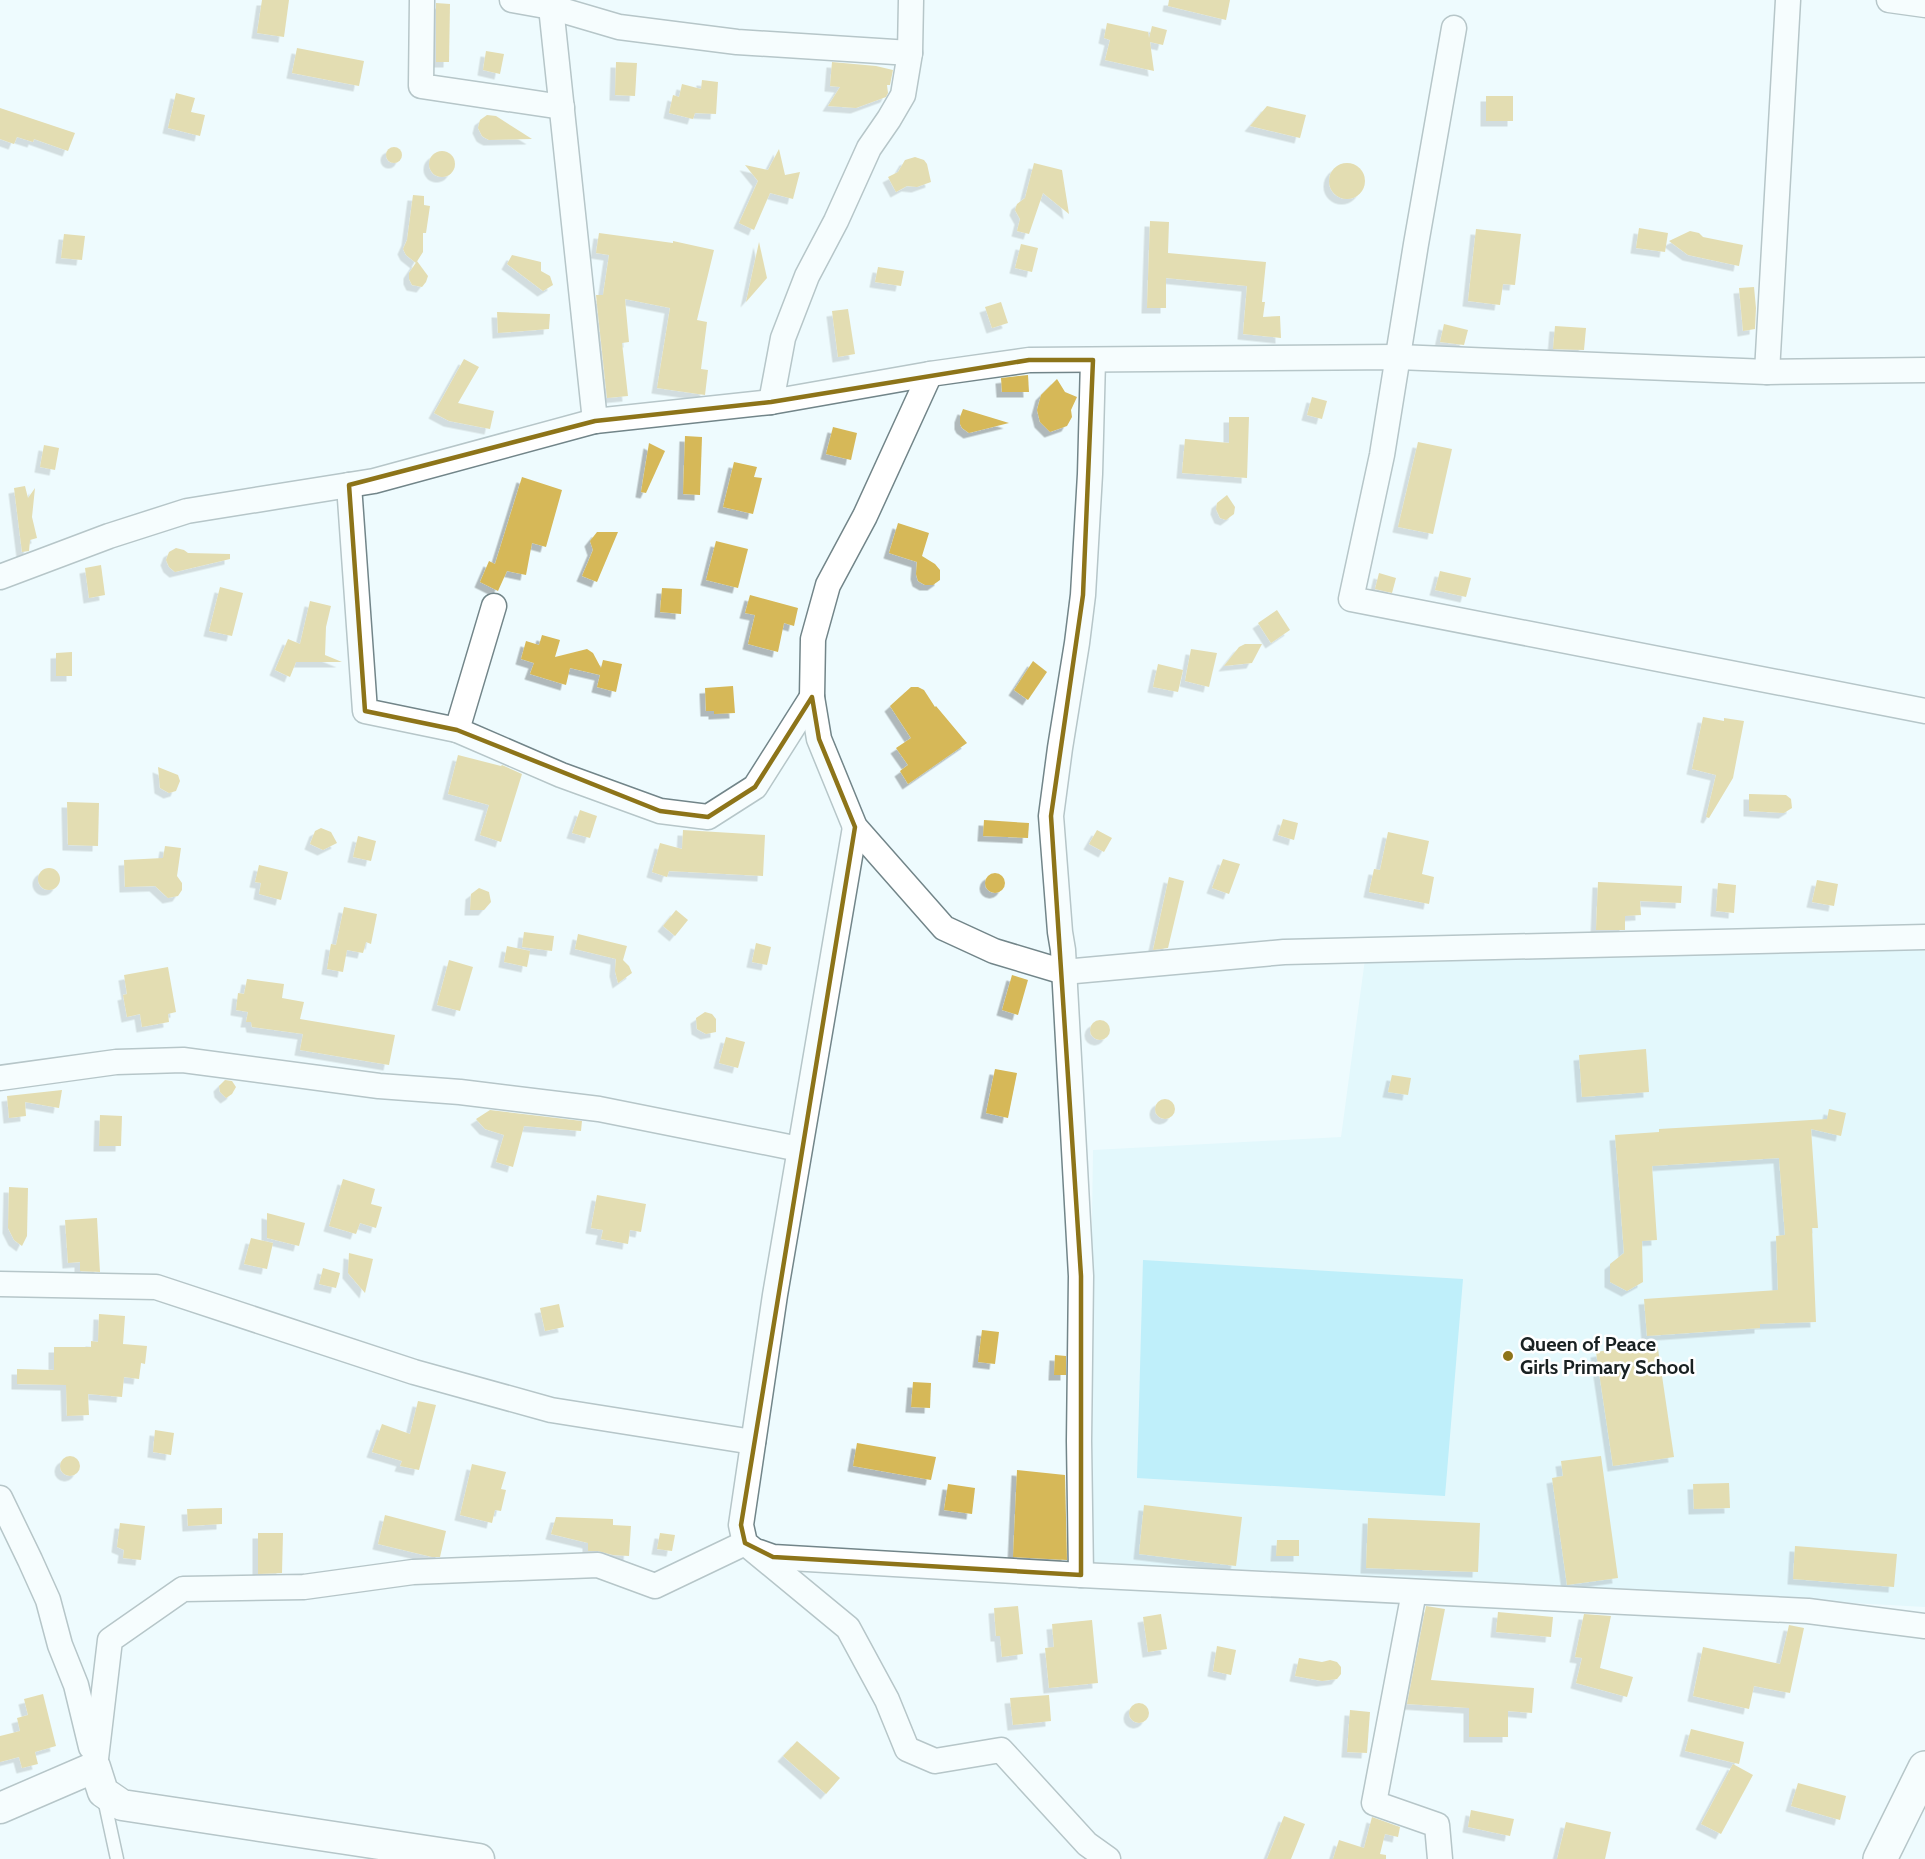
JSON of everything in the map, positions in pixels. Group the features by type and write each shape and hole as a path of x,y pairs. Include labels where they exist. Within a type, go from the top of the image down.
{"main road":[{"path":"1880,1859 1925,1768"}],"street":[{"path":"422,0 421,86 562,107"},
{"path":"512,0 551,6 619,27 737,42 910,53"},
{"path":"771,402 783,338 807,276 836,221 869,148 890,119 903,95 910,53 911,0"},
{"path":"1767,372 1788,0"},
{"path":"1889,0 1925,5"},
{"path":"551,6 595,421"},
{"path":"1454,28 1382,455 1351,599 1925,711"},
{"path":"0,577 109,536 187,511 374,481 595,421 771,402 930,374 1029,360 1398,357 1767,372 1925,370"},
{"path":"1081,1575 1079,1441 1081,1276 1064,972 1052,816 1083,595 1090,474 1093,360"},
{"path":"930,374 865,516 828,585 813,639 812,697 819,739 855,827 944,928 994,951 1064,972 1284,952 1925,937"},
{"path":"350,485 365,711 457,730 561,775 660,811 708,817 755,787 812,697"},
{"path":"457,730 494,606"},
{"path":"855,827 799,1149 741,1525 751,1547 848,1628 886,1700 907,1749 935,1761 1001,1750 1087,1844 1108,1859"},
{"path":"0,1078 116,1062 183,1060 379,1086 460,1092 598,1109 799,1149"},
{"path":"0,1284 156,1287 414,1372 551,1410 753,1442"},
{"path":"0,1498 48,1600 60,1645 76,1685 99,1780 122,1805 479,1859"},
{"path":"99,1780 110,1640 183,1589 304,1587 413,1572 598,1565 656,1586 751,1547 773,1557 1081,1575 1808,1611 1925,1626"},
{"path":"1414,1592 1374,1803 1437,1825 1440,1859"},
{"path":"0,1808 99,1780"}],"lane":[{"path":"99,1780 117,1859"}],"highlighted area":[{"path":"1029,360 1093,360 1083,595 1051,816 1081,1276 1081,1575 773,1557 745,1543 741,1525 855,827 819,739 812,697 755,787 708,817 660,811 457,730 365,711 349,485 595,421 771,402"}],"shaded area":[{"name":"Queen of Peace Girls Primary School","path":"1925,945 1925,1607 1087,1562 1093,1150 1341,1137 1365,959"},
{"path":"1143,1260 1463,1279 1445,1496 1137,1478"}],"building":[{"path":"262,0 289,0 284,37 257,33"},
{"path":"1169,0 1230,0 1226,20 1168,6"},
{"path":"436,3 450,4 449,62 436,62"},
{"path":"1107,23 1148,32 1149,38 1152,26 1167,30 1163,45 1150,42 1154,71 1105,60 1110,40 1104,38"},
{"path":"297,48 364,61 359,86 292,73"},
{"path":"486,51 504,54 500,74 483,70"},
{"path":"616,62 637,63 635,96 615,95"},
{"path":"832,62 893,70 890,85 887,85 886,97 856,108 828,106 840,87 830,86"},
{"path":"702,80 718,82 716,114 695,113 693,119 669,113 673,95 679,97 682,84 701,89"},
{"path":"176,93 195,98 191,112 205,115 200,136 168,128"},
{"path":"1486,96 1513,96 1513,121 1486,121"},
{"path":"1267,106 1306,115 1300,138 1250,126"},
{"path":"0,108 75,133 68,151 34,139 33,142 17,137 14,144 0,139"},
{"path":"487,115 496,116 532,139 489,140 485,138 478,128 480,120"},
{"path":"391,147 397,147 402,155 400,161 391,163 386,158 386,152"},
{"path":"779,149 785,175 800,172 793,199 770,193 754,230 739,223 758,181 745,165 768,170"},
{"path":"442,151 451,155 455,164 451,173 442,177 433,173 429,164 433,155"},
{"path":"915,157 924,160 927,164 931,182 917,187 907,186 896,192 888,177 898,172 905,160"},
{"path":"1034,163 1062,170 1069,214 1043,193 1029,234 1017,231 1020,219 1015,210 1017,204 1025,198"},
{"path":"1347,163 1360,168 1365,181 1360,194 1347,199 1334,194 1329,181 1334,168"},
{"path":"413,195 424,196 424,205 430,206 426,233 423,233 423,252 416,263 406,255 403,249 407,240"},
{"path":"1150,221 1169,222 1168,253 1266,262 1262,302 1265,302 1263,317 1280,316 1281,338 1243,334 1247,286 1166,278 1166,308 1147,308"},
{"path":"1639,228 1668,233 1665,252 1636,248"},
{"path":"1476,229 1521,234 1515,285 1503,284 1500,305 1468,301"},
{"path":"1690,231 1699,233 1703,237 1743,245 1739,266 1688,255 1669,241"},
{"path":"599,233 673,243 673,241 714,250 697,320 707,322 701,369 708,370 705,395 657,388 670,308 625,299 629,342 622,343 628,396 607,398 596,295 603,295 609,255 596,253"},
{"path":"64,234 85,236 82,260 61,258"},
{"path":"759,242 767,278 746,302"},
{"path":"1021,244 1038,248 1032,272 1015,268"},
{"path":"512,255 541,262 541,271 550,276 553,285 543,291 507,264"},
{"path":"417,261 428,276 422,287 412,285 409,279 409,273"},
{"path":"878,267 904,271 901,286 875,282"},
{"path":"1754,287 1755,329 1743,331 1739,288"},
{"path":"1001,302 1008,323 992,328 985,307"},
{"path":"848,309 855,354 838,357 832,311"},
{"path":"497,312 550,314 549,329 498,333"},
{"path":"1444,324 1468,330 1464,345 1440,342"},
{"path":"1555,326 1586,328 1584,350 1553,349"},
{"path":"464,359 479,367 458,403 494,411 490,429 449,421 434,413"},
{"path":"1028,375 1029,392 1002,392 1001,378"},
{"path":"1057,379 1065,392 1077,397 1067,426 1050,432 1040,422 1037,410 1041,395"},
{"path":"1312,397 1327,401 1322,419 1307,415"},
{"path":"963,409 1009,423 969,433 960,424"},
{"path":"1229,417 1249,417 1247,478 1182,473 1185,439 1229,443"},
{"path":"833,427 857,433 851,460 826,454"},
{"path":"685,436 702,437 700,495 683,494"},
{"path":"1418,442 1452,449 1433,534 1398,527"},
{"path":"649,443 665,451 646,493 641,492"},
{"path":"44,445 59,448 55,470 40,467"},
{"path":"734,462 757,467 754,477 762,478 753,514 723,507"},
{"path":"522,477 562,490 546,547 532,543 526,575 507,571 498,591 480,582 489,561 495,564"},
{"path":"25,486 28,498 35,488 32,517 37,538 30,540 29,551 22,552 14,488"},
{"path":"1227,495 1235,507 1234,514 1226,520 1220,518 1216,509 1217,503"},
{"path":"898,523 929,533 922,556 940,570 940,580 933,585 925,585 918,581 917,562 889,553"},
{"path":"597,532 618,532 597,582 582,576 593,550 590,541"},
{"path":"716,541 748,549 738,588 706,580"},
{"path":"176,548 188,553 230,554 230,559 175,572 166,560 169,552"},
{"path":"101,565 105,595 89,598 85,568"},
{"path":"1440,571 1471,578 1466,597 1435,590"},
{"path":"1379,573 1396,578 1392,593 1375,589"},
{"path":"220,587 243,593 232,636 209,631"},
{"path":"662,588 682,589 681,614 660,612"},
{"path":"750,595 798,608 794,626 784,623 778,652 748,644 755,615 745,613"},
{"path":"310,601 331,606 326,627 325,655 342,662 296,662 290,677 275,670 288,639 300,644"},
{"path":"1277,610 1290,630 1271,643 1258,623"},
{"path":"542,635 560,640 555,657 587,649 593,653 601,668 603,660 622,664 616,692 597,687 600,675 570,668 566,685 530,674 534,663 521,659 526,641 539,645"},
{"path":"1245,644 1262,644 1252,663 1224,666 1239,647"},
{"path":"1191,649 1217,653 1209,687 1185,681"},
{"path":"72,652 72,676 56,676 56,653"},
{"path":"1033,661 1047,672 1028,700 1014,690"},
{"path":"1158,664 1183,670 1178,692 1153,687"},
{"path":"733,686 735,713 714,714 714,711 706,711 705,688"},
{"path":"911,687 924,690 935,707 967,743 908,784 900,771 908,765 896,748 911,738 890,706"},
{"path":"1703,717 1724,721 1724,718 1744,721 1733,778 1709,818 1706,817 1716,775 1692,769"},
{"path":"458,755 502,765 522,774 501,842 480,835 489,805 448,794"},
{"path":"158,767 178,775 180,781 176,791 169,793 160,788"},
{"path":"1749,794 1786,795 1791,799 1792,808 1784,813 1749,811"},
{"path":"67,802 99,803 98,846 68,845"},
{"path":"580,810 597,816 590,838 572,833"},
{"path":"1283,819 1298,823 1294,840 1278,835"},
{"path":"984,820 1029,823 1028,838 983,836"},
{"path":"321,828 331,832 337,843 323,850 310,844 315,831"},
{"path":"683,830 765,835 763,876 669,871 667,877 652,872 660,843 682,849"},
{"path":"1097,830 1112,838 1104,852 1089,844"},
{"path":"1388,832 1429,841 1422,874 1434,877 1429,904 1369,892 1374,869 1380,870"},
{"path":"358,836 376,841 371,861 353,857"},
{"path":"165,846 181,848 177,876 182,883 182,890 178,896 168,898 155,886 125,887 124,860 163,858"},
{"path":"1223,859 1240,864 1229,894 1212,888"},
{"path":"259,865 288,872 281,900 259,894 261,883 255,882"},
{"path":"49,868 57,871 60,879 57,887 49,890 41,887 38,879 41,871"},
{"path":"991,873 999,873 1005,879 1005,887 999,893 991,893 985,887 985,879"},
{"path":"1169,877 1184,881 1168,948 1153,950"},
{"path":"1817,880 1838,884 1834,906 1812,902"},
{"path":"1598,882 1682,886 1681,903 1640,901 1641,915 1625,916 1625,930 1596,930"},
{"path":"1718,883 1736,885 1734,913 1716,911"},
{"path":"479,888 489,892 491,902 484,910 470,910 471,894"},
{"path":"344,907 377,914 371,944 366,942 363,953 347,950 343,972 327,969 331,944 336,945"},
{"path":"676,910 688,920 675,936 663,926"},
{"path":"524,932 554,936 552,951 522,947"},
{"path":"578,934 627,946 623,960 632,973 618,983 615,971 616,959 575,949"},
{"path":"756,943 771,947 767,965 752,962"},
{"path":"507,946 530,951 527,967 504,962"},
{"path":"449,960 473,967 460,1011 437,1005"},
{"path":"168,967 176,1012 168,1014 169,1022 142,1027 140,1014 127,1017 123,995 127,994 124,975"},
{"path":"1012,975 1028,980 1018,1015 1002,1010"},
{"path":"247,979 284,984 282,998 304,1002 300,1019 395,1035 389,1065 300,1050 303,1034 252,1027 251,1022 246,1022 248,1012 236,1010 238,993 244,994"},
{"path":"705,1012 712,1014 716,1019 716,1032 706,1034 697,1029 696,1018"},
{"path":"1096,1020 1104,1020 1110,1026 1110,1034 1104,1040 1096,1040 1090,1034 1090,1026"},
{"path":"726,1037 745,1042 738,1068 719,1063"},
{"path":"1646,1049 1649,1092 1582,1097 1579,1055"},
{"path":"995,1069 1017,1073 1008,1118 986,1113"},
{"path":"1392,1075 1411,1078 1408,1095 1388,1092"},
{"path":"225,1080 232,1081 236,1087 226,1098 220,1092 219,1086"},
{"path":"62,1090 59,1108 25,1102 26,1116 9,1118 7,1096"},
{"path":"1161,1099 1169,1099 1175,1105 1175,1113 1169,1119 1161,1119 1155,1113 1155,1105"},
{"path":"1829,1109 1846,1113 1841,1136 1811,1129 1818,1228 1812,1228 1816,1322 1760,1324 1760,1328 1647,1336 1644,1299 1778,1290 1776,1236 1785,1235 1779,1158 1652,1166 1657,1240 1642,1241 1643,1282 1627,1291 1610,1282 1610,1264 1624,1253 1615,1135 1659,1132 1659,1129 1827,1119"},
{"path":"490,1110 582,1121 581,1131 524,1126 513,1167 496,1162 504,1135 485,1129 476,1119"},
{"path":"100,1115 122,1116 121,1146 99,1146"},
{"path":"343,1179 375,1189 371,1204 382,1207 376,1228 360,1223 356,1234 329,1226"},
{"path":"9,1187 28,1188 27,1236 22,1246 14,1240 8,1228"},
{"path":"597,1195 646,1204 641,1232 630,1230 628,1244 601,1239 603,1230 591,1228"},
{"path":"267,1213 305,1223 299,1246 267,1238"},
{"path":"97,1218 100,1272 80,1271 80,1262 68,1263 65,1220"},
{"path":"251,1238 273,1243 267,1269 244,1264"},
{"path":"349,1253 373,1259 365,1293 348,1273"},
{"path":"323,1268 340,1273 336,1288 319,1284"},
{"path":"559,1304 564,1327 545,1331 540,1308"},
{"path":"99,1314 125,1316 123,1344 147,1346 145,1364 141,1363 139,1379 124,1377 122,1397 88,1394 89,1415 67,1416 66,1385 17,1384 17,1369 54,1370 54,1347 91,1347 91,1341 98,1342"},
{"path":"982,1330 999,1332 995,1364 978,1362"},
{"path":"1657,1342 1674,1457 1613,1466 1596,1352"},
{"path":"1055,1355 1066,1356 1066,1375 1054,1375"},
{"path":"913,1382 931,1383 930,1408 911,1407"},
{"path":"418,1401 436,1405 419,1470 400,1466 402,1461 372,1452 382,1424 410,1434"},
{"path":"155,1430 174,1433 171,1455 153,1452"},
{"path":"857,1443 936,1457 931,1480 853,1466"},
{"path":"70,1456 77,1459 80,1466 77,1473 70,1476 63,1473 60,1466 63,1459"},
{"path":"1601,1456 1618,1578 1567,1585 1552,1478 1563,1476 1561,1461"},
{"path":"472,1464 506,1472 501,1489 506,1490 501,1511 495,1510 492,1523 460,1515"},
{"path":"1017,1470 1065,1475 1067,1560 1013,1557"},
{"path":"1729,1483 1730,1508 1694,1509 1693,1484"},
{"path":"948,1484 975,1488 972,1514 944,1510"},
{"path":"1144,1505 1242,1517 1236,1566 1139,1554"},
{"path":"222,1508 222,1524 188,1526 187,1509"},
{"path":"385,1515 446,1531 440,1557 378,1544"},
{"path":"556,1517 613,1519 613,1525 631,1526 629,1556 588,1551 588,1543 551,1534"},
{"path":"1368,1518 1480,1523 1478,1572 1366,1568"},
{"path":"120,1523 145,1526 141,1560 123,1558 124,1550 117,1547"},
{"path":"258,1533 283,1533 282,1573 258,1574"},
{"path":"660,1533 675,1535 672,1551 657,1549"},
{"path":"1277,1540 1299,1540 1299,1556 1276,1556"},
{"path":"1795,1546 1897,1554 1894,1587 1793,1579"},
{"path":"1018,1606 1023,1654 1002,1657 1000,1636 996,1636 994,1608"},
{"path":"1426,1606 1445,1609 1431,1680 1534,1688 1532,1713 1508,1711 1508,1737 1469,1737 1469,1708 1407,1704"},
{"path":"1498,1612 1553,1617 1551,1637 1496,1632"},
{"path":"1161,1614 1167,1649 1148,1652 1143,1617"},
{"path":"1584,1614 1611,1616 1600,1668 1633,1677 1627,1697 1576,1683 1582,1658 1575,1657"},
{"path":"1092,1620 1098,1683 1049,1688 1045,1648 1054,1647 1052,1624"},
{"path":"1789,1625 1804,1628 1790,1693 1754,1686 1749,1709 1693,1696 1703,1647 1780,1664"},
{"path":"1217,1646 1236,1650 1231,1675 1213,1671"},
{"path":"1299,1658 1337,1662 1341,1667 1341,1674 1337,1679 1322,1681 1295,1676"},
{"path":"43,1694 56,1746 35,1752 38,1764 22,1768 19,1757 0,1762 0,1736 20,1731 17,1718 28,1715 24,1699"},
{"path":"1049,1695 1051,1721 1013,1725 1010,1698"},
{"path":"1139,1703 1146,1706 1149,1713 1146,1720 1139,1723 1132,1720 1129,1713 1132,1706"},
{"path":"1350,1710 1370,1712 1367,1753 1347,1752"},
{"path":"1691,1729 1744,1742 1739,1764 1685,1751"},
{"path":"797,1741 840,1778 826,1794 783,1756"},
{"path":"1733,1764 1753,1775 1721,1834 1701,1824"},
{"path":"1798,1783 1846,1796 1840,1820 1791,1806"},
{"path":"1471,1810 1514,1819 1510,1836 1468,1827"},
{"path":"1284,1816 1305,1824 1291,1859 1267,1859"},
{"path":"1372,1817 1400,1827 1398,1837 1385,1834 1380,1854 1386,1855 1386,1859 1333,1859 1339,1840 1364,1848"},
{"path":"1566,1822 1611,1832 1605,1859 1557,1859"}],"place":[{"name":"Queen of Peace Girls Primary School","path":"1508,1356"}]}
